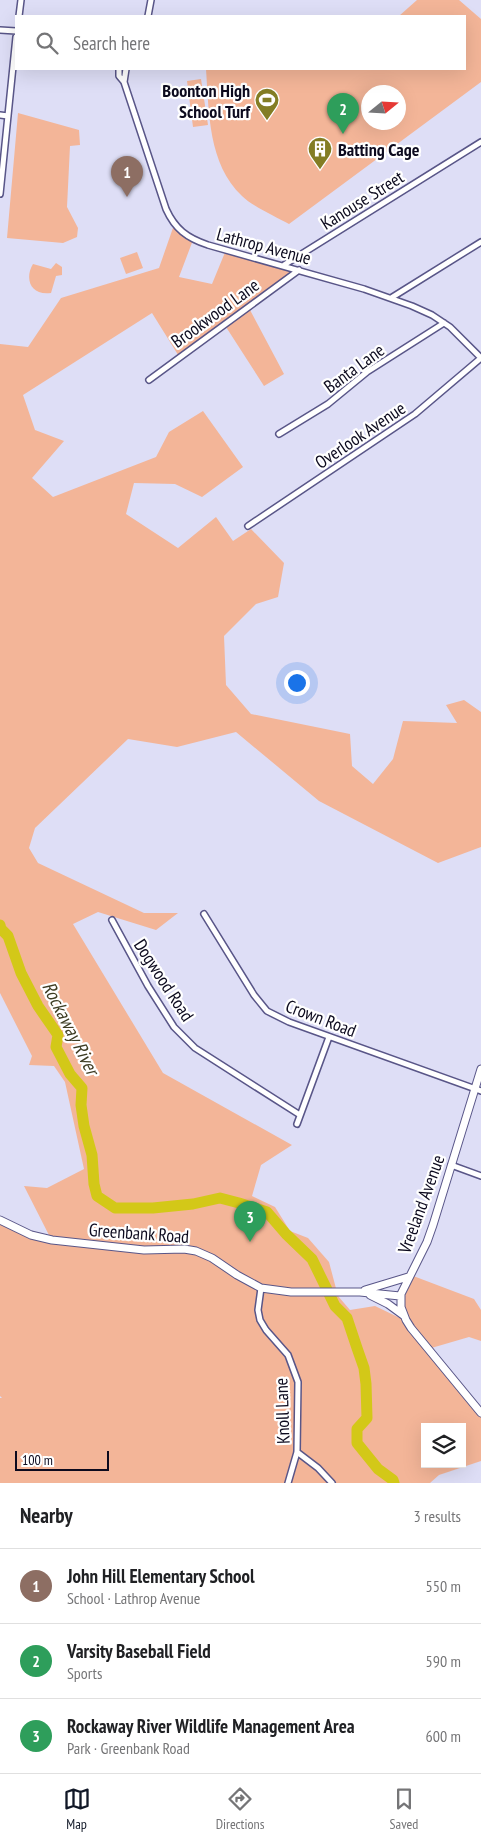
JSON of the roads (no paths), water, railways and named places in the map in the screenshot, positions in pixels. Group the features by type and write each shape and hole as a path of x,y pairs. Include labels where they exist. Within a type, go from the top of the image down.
{"street":[{"path":"19,15 20,0"},
{"path":"148,15 151,0"},
{"path":"0,30 15,32"},
{"path":"0,194 15,47"},
{"name":"Lathrop Avenue","path":"119,70 166,209 176,227 189,238 201,243 284,265 412,306 444,323 460,335 481,358"},
{"name":"Lathrop Avenue","path":"124,82 126,70"},
{"path":"0,115 8,116"},
{"name":"Kanouse Street","path":"284,265 481,142"},
{"path":"391,298 481,242"},
{"name":"Brookwood Lane","path":"149,380 299,270"},
{"name":"Banta Lane","path":"279,434 328,404 367,372 444,323"},
{"name":"Overlook Avenue","path":"248,526 415,414 481,358"},
{"name":"Crown Road","path":"204,914 254,995 267,1012 478,1090"},
{"name":"Dogwood Road","path":"112,920 148,986 174,1027 195,1048 300,1115"},
{"path":"297,1124 329,1036"},
{"name":"Vreeland Avenue","path":"400,1296 427,1242 451,1165 478,1090 481,1069"},
{"path":"451,1165 481,1176"},
{"name":"Greenbank Road","path":"0,1220 32,1235 52,1240 144,1250 184,1249 196,1251 212,1258 261,1288 290,1292 360,1292 400,1296"},
{"name":"Greenbank Road","path":"360,1292 408,1277"},
{"name":"Knoll Lane","path":"261,1288 258,1310 260,1320 269,1334 288,1355 298,1382 297,1452 288,1483"},
{"name":"Greenbank Road","path":"360,1292 376,1297 404,1316"},
{"path":"400,1296 404,1316 411,1328 481,1413"},
{"path":"297,1452 318,1468 332,1483"}],"waterway":[{"name":"Rockaway River","path":"0,925 1,929 8,936 21,973 38,1006 58,1035 56,1047 70,1074 82,1088 81,1105 84,1126 92,1155 94,1184 97,1196 115,1208 153,1208 193,1204 220,1198 267,1212 312,1259 335,1306 347,1318 364,1368 366,1384 367,1418 357,1429 357,1443 378,1469 393,1480 394,1483"}],"place":[{"name":"Boonton High School Turf","path":"267,121"},
{"name":"Varsity Baseball Field","path":"343,134"},
{"name":"Batting Cage","path":"320,170"},
{"name":"John Hill Elementary School","path":"127,197"},
{"name":"Rockaway River Wildlife Management Area","path":"250,1242"}]}
